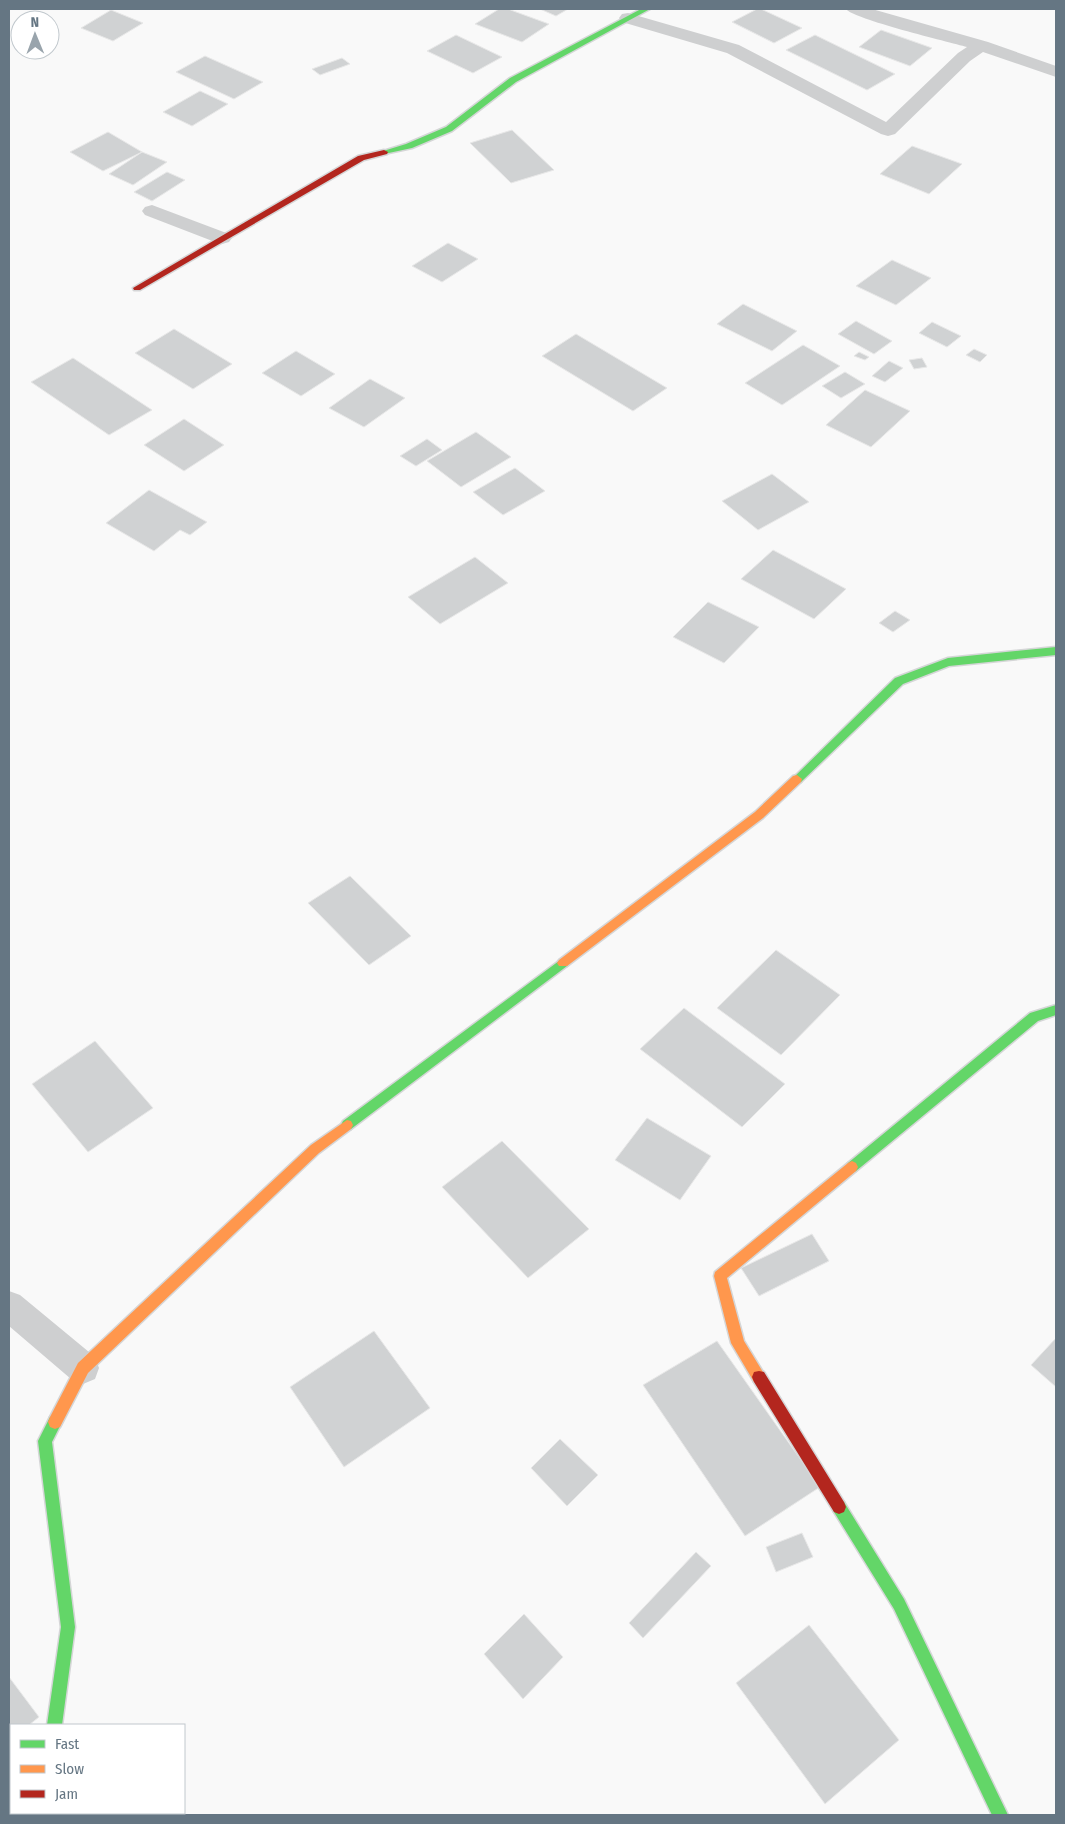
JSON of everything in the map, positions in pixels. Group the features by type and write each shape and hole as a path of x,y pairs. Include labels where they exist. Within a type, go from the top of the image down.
{"street":[{"path":"137,288 361,158 409,146 449,129 513,80 646,9"},
{"path":"855,9 893,22 1023,58 1056,72"},
{"path":"628,18 733,48 888,130 964,57 980,46"},
{"path":"152,211 222,238"},
{"path":"55,1724 68,1627 45,1441 84,1368 314,1149 759,815 900,681 948,662 1056,651"},
{"path":"1000,1815 899,1604 738,1343 720,1276 1034,1017 1056,1010"},
{"path":"9,1306 84,1368"}],"building":[{"path":"499,9 508,9 549,24 522,42 475,24"},
{"path":"540,9 568,9 556,16"},
{"path":"757,9 761,9 802,28 774,43 732,22"},
{"path":"111,10 143,23 113,41 81,28"},
{"path":"881,30 932,48 910,66 859,47"},
{"path":"456,35 502,57 473,73 427,51"},
{"path":"815,35 895,74 867,90 786,50"},
{"path":"205,56 263,82 234,99 176,72"},
{"path":"342,58 350,64 320,75 312,69"},
{"path":"200,91 228,104 192,126 163,112"},
{"path":"512,130 554,170 511,183 470,143"},
{"path":"108,132 142,152 103,171 70,152"},
{"path":"912,146 962,164 929,194 880,174"},
{"path":"142,152 167,162 133,185 109,174"},
{"path":"167,172 185,180 152,201 134,192"},
{"path":"448,243 478,259 442,282 412,266"},
{"path":"892,260 931,278 896,305 856,286"},
{"path":"743,304 797,331 772,351 717,324"},
{"path":"856,321 892,341 874,354 838,334"},
{"path":"932,322 961,336 947,347 919,333"},
{"path":"174,329 232,364 193,389 135,353"},
{"path":"576,334 667,388 633,411 542,356"},
{"path":"803,345 840,366 782,405 745,383"},
{"path":"974,349 987,355 980,362 966,355"},
{"path":"296,351 335,374 301,396 262,373"},
{"path":"859,352 869,357 865,360 854,356"},
{"path":"73,358 152,410 109,435 31,382"},
{"path":"922,358 927,367 914,369 909,360"},
{"path":"889,361 903,368 885,382 872,376"},
{"path":"845,372 865,384 841,398 822,386"},
{"path":"370,379 405,398 364,427 329,408"},
{"path":"865,390 910,411 871,447 826,425"},
{"path":"184,419 224,445 184,471 144,445"},
{"path":"476,432 511,457 461,487 427,461"},
{"path":"427,439 442,450 416,466 400,456"},
{"path":"515,468 545,491 503,515 473,492"},
{"path":"772,474 809,502 758,530 722,501"},
{"path":"149,490 207,522 190,535 180,530 154,551 106,523"},
{"path":"773,550 846,589 814,619 741,579"},
{"path":"475,557 508,583 440,624 408,597"},
{"path":"708,602 759,627 724,663 673,637"},
{"path":"895,611 910,620 893,632 879,623"},
{"path":"350,876 411,936 369,965 308,903"},
{"path":"776,950 840,995 781,1055 717,1008"},
{"path":"684,1008 785,1084 742,1127 640,1049"},
{"path":"95,1041 153,1108 88,1152 32,1084"},
{"path":"647,1118 711,1156 680,1200 615,1160"},
{"path":"502,1141 589,1229 528,1278 442,1187"},
{"path":"812,1234 829,1261 759,1296 741,1268"},
{"path":"374,1331 430,1408 344,1467 290,1387"},
{"path":"1056,1338 1056,1387 1031,1365"},
{"path":"717,1341 820,1487 745,1536 643,1385"},
{"path":"560,1439 598,1475 567,1506 531,1468"},
{"path":"802,1533 813,1557 776,1572 766,1547"},
{"path":"696,1552 711,1566 643,1638 629,1623"},
{"path":"524,1614 563,1657 523,1699 484,1654"},
{"path":"809,1625 899,1740 825,1804 736,1683"},
{"path":"9,1677 39,1717 30,1724 10,1724 9,1744"},
{"path":"10,1784 10,1814 20,1815 9,1815"}],"traffic: fast":[{"path":"384,152 409,146 449,129 513,80 646,9"},
{"path":"797,779 899,681 948,662 1056,651"},
{"path":"347,1125 563,963"},
{"path":"852,1167 1034,1017 1056,1010"},
{"path":"55,1422 45,1441 68,1627 55,1724"},
{"path":"839,1507 899,1604 1000,1815"}],"traffic: slow":[{"path":"563,963 759,815 797,779"},
{"path":"55,1422 83,1368 315,1149 347,1125"},
{"path":"759,1377 738,1343 720,1276 852,1167"}],"traffic: jam":[{"path":"137,288 361,158 384,152"},
{"path":"759,1377 839,1507"}]}
